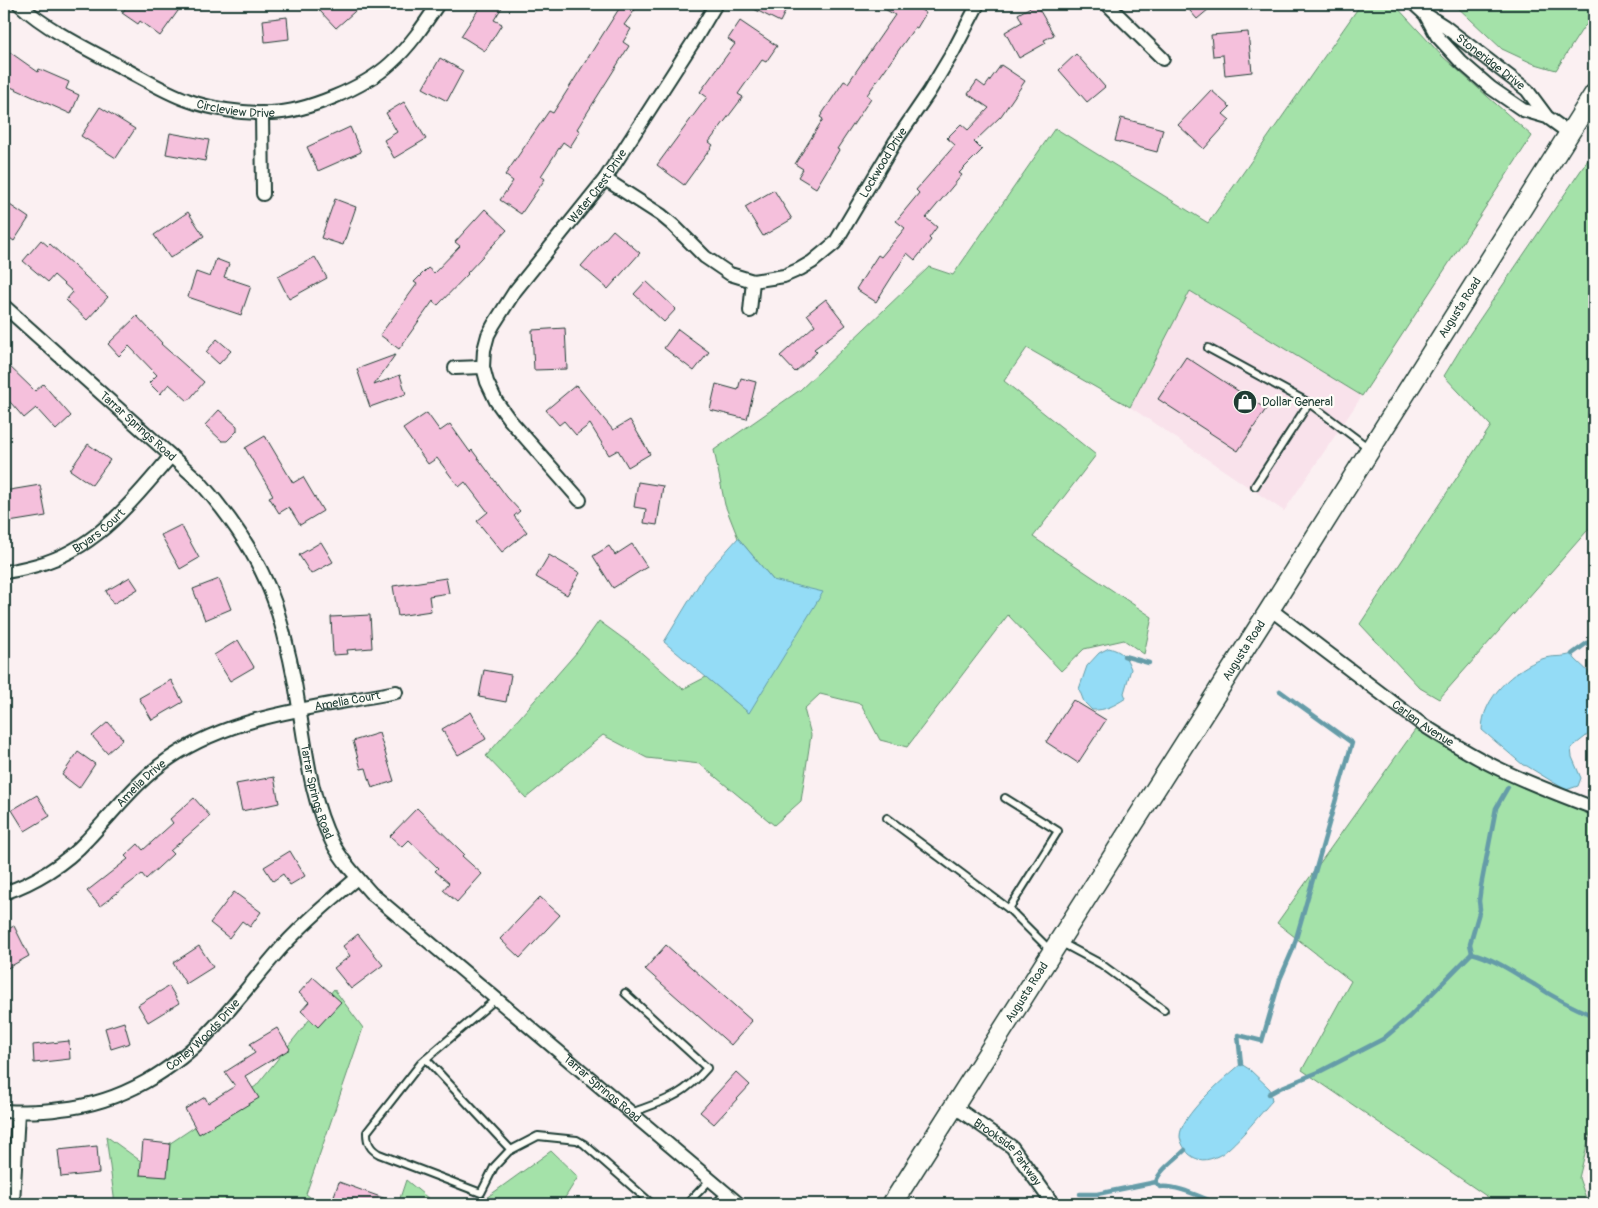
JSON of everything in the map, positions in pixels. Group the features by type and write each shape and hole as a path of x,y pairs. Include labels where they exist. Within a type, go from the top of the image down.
{"main road":[{"name":"Augusta Road","path":"892,1204 1594,94"}],"street":[{"name":"Circleview Drive","path":"19,4 46,24 174,94 200,104 262,113 288,110 315,103 367,81 390,65 410,45 438,4"},
{"name":"Water Crest Drive","path":"580,500 509,419 496,401 487,382 483,367 484,350 488,335 515,291 605,179 716,4"},
{"name":"Lockwood Drive","path":"605,179 661,215 711,261 730,274 753,281 784,276 800,269 812,262 835,243 895,142 929,92 978,4"},
{"path":"1107,4 1163,59"},
{"name":"Stoneridge Drive","path":"1414,4 1527,90 1548,117 1570,134"},
{"name":"Stoneridge Drive","path":"1425,14 1437,36 1460,62 1483,82 1523,110 1548,117"},
{"path":"262,113 263,194"},
{"path":"750,311 753,281"},
{"name":"Tarrar Springs Road","path":"4,306 199,481 236,526 252,552 276,605 284,634 300,711 312,786 320,815 332,842 357,878 371,893 739,1204"},
{"path":"455,368 483,367"},
{"name":"Bryars Court","path":"4,572 50,562 76,549 100,533 122,513 171,456"},
{"name":"Carlen Avenue","path":"1270,609 1420,723 1444,738 1505,772 1594,808"},
{"name":"Amelia Court","path":"300,711 396,692"},
{"name":"Amelia Drive","path":"4,893 40,877 76,851 87,841 125,796 170,758 223,730 250,721 300,711"},
{"name":"Corley Woods Drive","path":"4,1111 63,1109 92,1103 120,1094 146,1082 172,1066 215,1026 300,927 357,878"},
{"name":"Brookside Parkway","path":"954,1107 1012,1147 1053,1204"},
{"path":"13,1204 18,1112"}],"lane":[{"path":"1208,348 1309,402 1370,450"},
{"path":"1255,486 1309,402"},
{"path":"1005,798 1058,831 1009,909"},
{"path":"887,818 1009,909 1056,947 1100,964 1164,1010"},
{"path":"625,993 707,1068 694,1083 681,1093 668,1100 631,1113"},
{"path":"496,998 426,1058 407,1079 367,1132 367,1141 372,1150 482,1193 494,1167 511,1150 538,1136 577,1140 584,1144 652,1204"},
{"path":"426,1058 511,1150"},
{"path":"687,1204 710,1180"},
{"path":"715,1204 725,1194"}],"shaded area":[{"name":"Dollar General","path":"1190,291 1362,396 1284,511 1130,407"}],"green space":[{"path":"1361,4 1394,4 1442,56 1532,136 1362,396 1190,291 1130,407 1027,348 1004,381 1096,455 1033,537 1152,617 1144,654 1124,640 1084,649 1061,671 1008,615 907,747 880,740 861,704 820,694 804,709 811,735 801,801 774,825 700,764 647,758 603,735 526,798 486,756 577,652 599,621 636,648 683,689 706,677 749,713 773,580 738,538 725,505 714,450 800,390 929,267 953,275 1055,128 1208,223"},
{"path":"1454,4 1594,4 1594,17 1583,28 1556,70 1532,63 1502,49"},
{"path":"1594,151 1594,523 1439,699 1420,688 1360,624 1491,426 1444,376 1469,335"},
{"path":"1420,723 1444,738 1594,808 1594,1117 1579,1178 1588,1204 1498,1204 1302,1070 1351,981 1277,923"},
{"path":"334,989 363,1028 306,1194 319,1204 115,1204 106,1136 142,1162 256,1086"},
{"path":"551,1151 578,1177 561,1204 454,1204 486,1198"},
{"path":"406,1180 435,1204 398,1204"}],"water":[{"path":"738,538 773,580 823,592 749,713 664,642 704,576"},
{"path":"1109,648 1123,655 1131,669 1124,693 1126,698 1106,708 1092,710 1084,702 1079,689 1087,666 1099,653"},
{"path":"1572,654 1594,677 1594,730 1571,748 1572,757 1581,778 1578,786 1566,790 1523,765 1482,730 1483,718 1487,707 1511,677 1542,659"},
{"path":"1241,1064 1270,1089 1272,1101 1239,1139 1224,1152 1210,1159 1196,1158 1189,1154 1182,1144 1180,1137 1182,1128 1204,1097"}],"building":[{"path":"129,4 183,4 160,36 140,21 138,24 122,13"},
{"path":"328,4 363,4 336,28 320,11"},
{"path":"482,4 504,4 494,20 502,24 485,51 461,36"},
{"path":"622,4 639,4 624,25 631,29 623,42 629,46 577,129 580,131 570,147 563,142 541,176 545,179 521,214 500,200 513,181 505,175 549,111 553,113"},
{"path":"744,4 789,4 780,22"},
{"path":"876,4 911,4 926,13 867,95 871,98 837,149 839,150 816,188 798,177 803,169 795,164 823,119 820,117 844,81 848,83 895,15"},
{"path":"1036,4 1054,35 1044,40 1046,43 1019,58 1005,32 1022,22 1018,14"},
{"path":"1184,4 1215,4 1197,19"},
{"path":"287,17 289,39 265,42 263,20"},
{"path":"740,21 777,46 766,62 762,60 738,94 743,97 709,142 713,145 684,185 657,165 707,97 700,92 735,44 728,39"},
{"path":"1248,32 1252,72 1225,75 1223,55 1213,56 1211,35"},
{"path":"4,48 38,72 39,69 69,82 66,89 79,95 71,114 4,84"},
{"path":"1076,54 1105,87 1087,102 1059,70"},
{"path":"440,58 463,71 447,101 423,88"},
{"path":"1001,65 1025,81 1001,116 974,142 982,150 959,173 962,175 926,218 937,227 929,238 931,240 915,260 907,253 876,302 856,289 878,255 881,257 905,228 896,221 919,193 916,190 955,145 947,138 961,124 968,130 989,108 968,94 977,81 985,87"},
{"path":"1211,90 1230,107 1223,114 1230,120 1204,149 1178,125"},
{"path":"404,102 426,139 394,158 384,140 397,132 386,113"},
{"path":"100,107 135,129 116,158 81,136"},
{"path":"1121,118 1163,129 1157,152 1115,141"},
{"path":"350,127 361,152 318,171 307,147"},
{"path":"170,133 209,140 205,161 166,154"},
{"path":"774,190 792,219 763,236 745,207"},
{"path":"335,199 356,207 343,245 321,238"},
{"path":"4,201 29,218 14,241 4,234"},
{"path":"485,209 507,230 438,305 433,301 399,349 380,335 417,284 414,282 428,268 434,273 460,246 455,242"},
{"path":"188,212 204,236 170,258 154,235"},
{"path":"613,230 640,253 608,289 581,266"},
{"path":"41,240 48,246 50,244 108,297 87,320 66,300 73,292 54,275 48,282 23,261"},
{"path":"315,257 327,278 289,299 278,277"},
{"path":"216,259 229,264 224,277 251,286 241,315 188,297 196,272 210,277"},
{"path":"646,281 676,309 664,322 634,294"},
{"path":"826,299 846,325 814,349 817,352 795,372 780,356 815,325 807,314"},
{"path":"137,316 161,344 204,382 188,401 169,384 160,394 149,383 157,375 129,346 119,356 108,344"},
{"path":"565,328 567,369 534,370 532,330"},
{"path":"678,329 709,352 694,371 664,348"},
{"path":"217,339 231,351 219,364 206,352"},
{"path":"395,355 374,385 400,375 406,394 370,407 357,369"},
{"path":"1186,357 1266,409 1238,451 1158,399"},
{"path":"4,361 35,391 43,384 71,416 56,430 36,408 24,418 4,395"},
{"path":"741,378 756,382 747,419 710,410 716,384 738,390"},
{"path":"576,385 613,430 630,420 650,454 628,467 618,450 609,455 590,424 576,435 564,421 559,425 546,410"},
{"path":"219,410 237,426 237,431 227,441 222,441 205,425"},
{"path":"427,413 440,431 450,424 470,452 472,450 507,497 520,511 514,516 527,532 502,552 477,521 488,512 465,482 459,487 437,458 428,464 403,429"},
{"path":"265,436 293,483 303,477 323,511 300,525 289,507 279,513 269,497 273,495 245,448"},
{"path":"88,444 110,460 92,485 70,470"},
{"path":"638,482 663,486 657,525 644,523 646,509 634,507"},
{"path":"40,485 46,516 9,522 4,491"},
{"path":"181,525 199,558 180,569 161,535"},
{"path":"321,542 333,562 311,574 299,555"},
{"path":"632,544 647,567 613,588 593,556 609,546 615,555"},
{"path":"549,555 580,573 567,595 536,577"},
{"path":"130,577 138,589 113,604 106,591"},
{"path":"446,578 449,593 429,596 431,611 398,616 393,586"},
{"path":"219,579 231,609 205,620 193,589"},
{"path":"370,615 372,648 347,650 348,654 333,655 331,617"},
{"path":"238,640 254,667 230,681 214,655"},
{"path":"484,670 511,675 506,702 479,697"},
{"path":"171,680 183,702 152,720 139,698"},
{"path":"1073,700 1106,720 1078,763 1046,742"},
{"path":"471,712 486,739 458,755 442,729"},
{"path":"108,722 123,739 107,753 92,736"},
{"path":"379,733 394,781 372,788 366,768 361,769 353,741"},
{"path":"78,752 95,764 79,788 62,775"},
{"path":"274,777 279,803 242,811 236,784"},
{"path":"37,795 50,816 25,831 12,810"},
{"path":"194,798 210,816 170,851 173,854 146,879 142,874 100,906 87,891 128,859 125,856 138,844 143,850 173,823 170,819"},
{"path":"417,808 464,854 462,856 482,874 457,902 443,890 449,883 435,871 438,868 409,840 402,847 390,836"},
{"path":"290,851 305,876 290,885 283,874 273,881 264,867"},
{"path":"234,892 261,912 250,927 242,921 229,938 210,923"},
{"path":"540,897 560,915 520,958 500,939"},
{"path":"14,926 29,956 4,970 4,931"},
{"path":"358,934 383,965 351,989 334,968 350,956 343,946"},
{"path":"666,945 752,1021 731,1045 645,969"},
{"path":"199,946 213,967 186,984 173,963"},
{"path":"313,977 341,1002 318,1027 301,1011 309,1002 299,993"},
{"path":"169,986 179,1003 148,1022 138,1005"},
{"path":"124,1022 130,1043 111,1049 105,1028"},
{"path":"277,1028 290,1049 245,1076 259,1098 199,1134 185,1109 205,1097 208,1103 235,1086 225,1072 255,1053 250,1044"},
{"path":"69,1041 70,1059 34,1063 33,1045"},
{"path":"736,1072 750,1085 714,1124 700,1112"},
{"path":"143,1141 170,1144 167,1177 140,1175"},
{"path":"97,1146 99,1173 61,1177 58,1150"},
{"path":"339,1182 397,1203 397,1204 331,1204"}],"waterway":[{"path":"1572,654 1594,638"},
{"path":"1124,656 1149,663"},
{"path":"1241,1064 1238,1035 1262,1041 1280,979 1293,949 1352,743 1280,691"},
{"path":"1472,953 1470,944 1480,909 1481,886 1496,808 1508,787"},
{"path":"1472,953 1497,963 1556,998 1594,1016"},
{"path":"1269,1094 1321,1071 1383,1039 1409,1017 1472,953"},
{"path":"1156,1182 1164,1169 1185,1150"},
{"path":"1080,1194 1097,1194 1156,1182 1160,1187 1182,1190 1219,1204"}],"place":[{"name":"Dollar General","path":"1245,402"}]}
